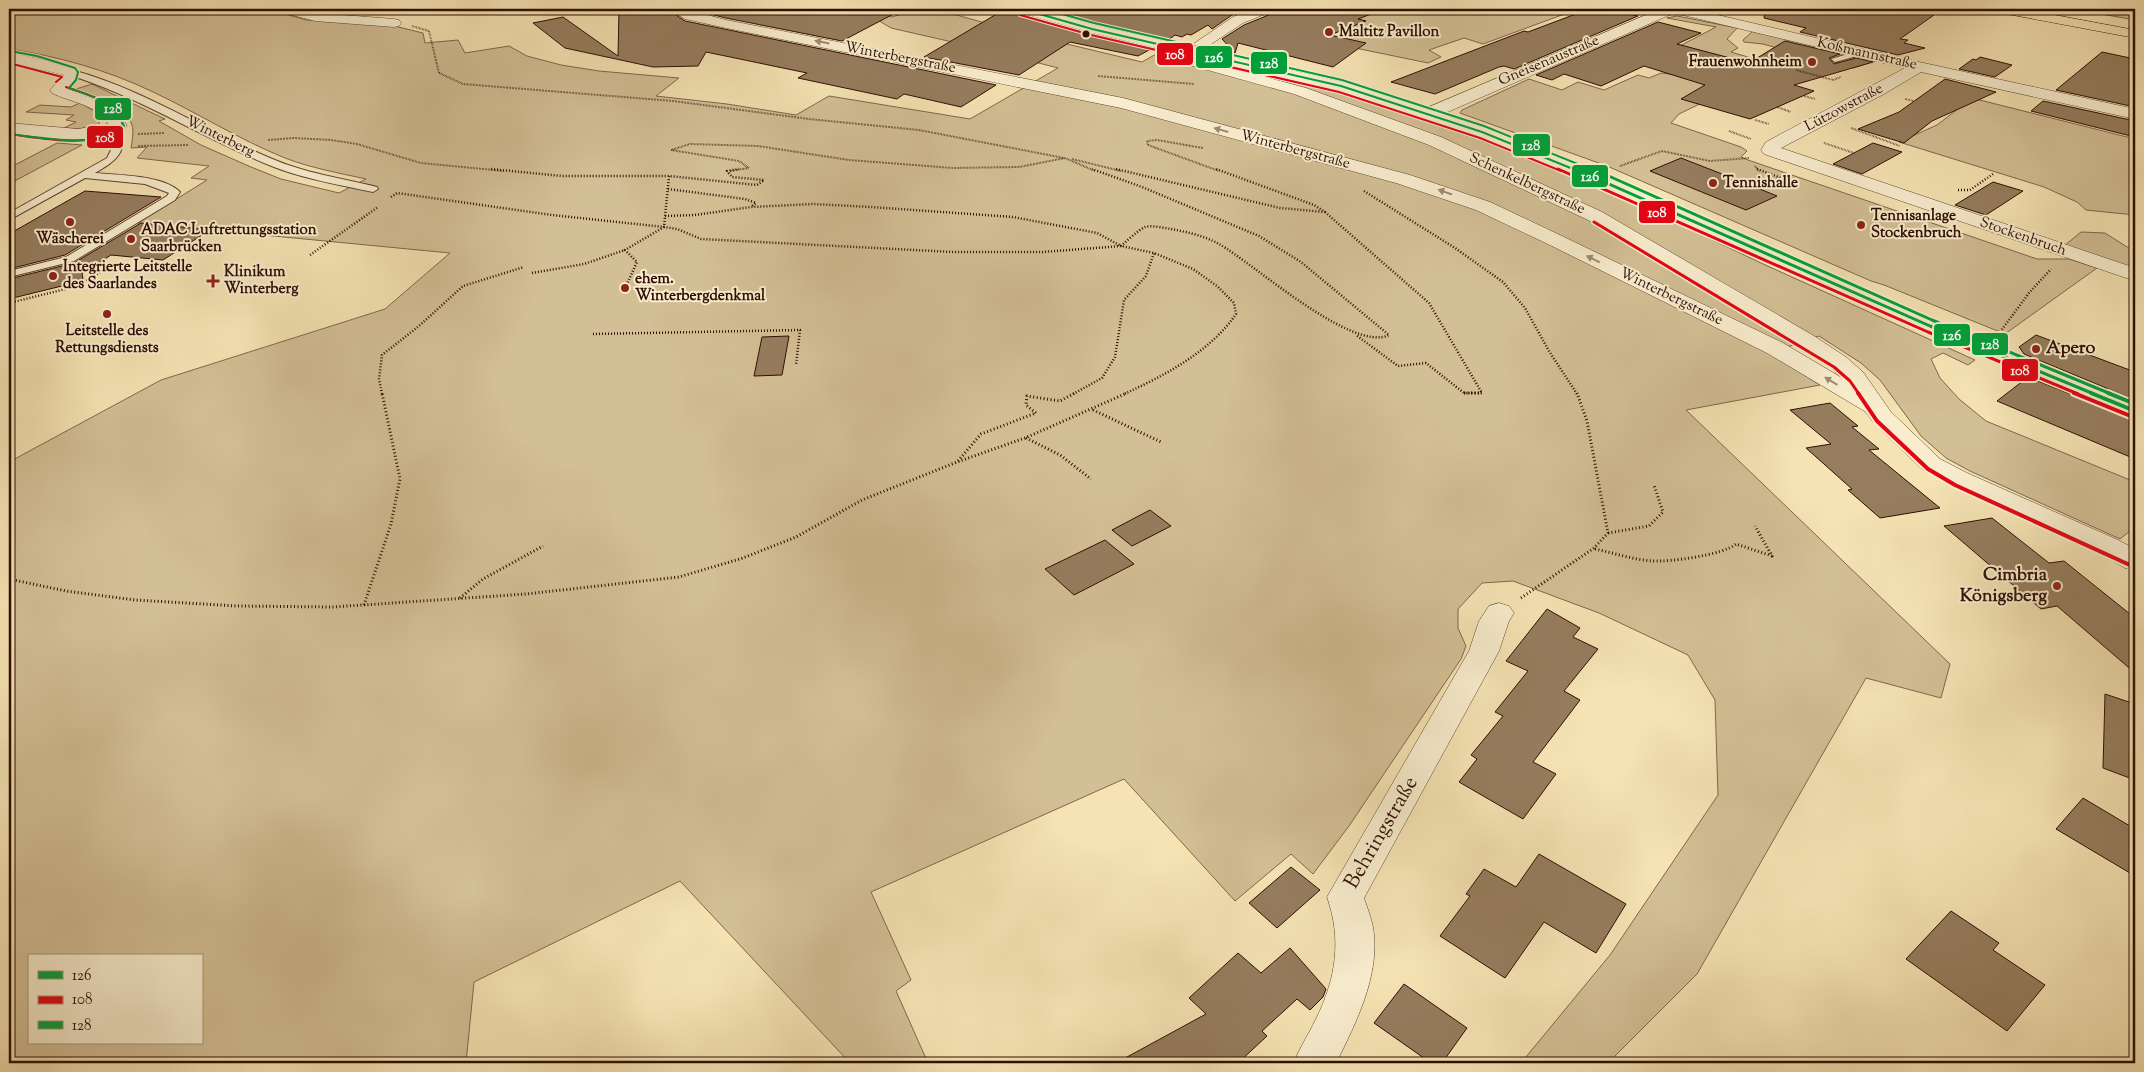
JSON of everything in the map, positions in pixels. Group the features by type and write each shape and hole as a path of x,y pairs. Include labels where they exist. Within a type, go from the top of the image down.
{"highway":[{"path":"2002,9 2135,34"},
{"path":"2049,9 2135,25"}],"street":[{"path":"286,9 315,17 394,23"},
{"name":"Winterbergstraße","path":"676,9 690,16 717,22 1123,103 1403,178 1483,206 1548,237 1775,348 1873,406"},
{"path":"1022,9 1087,27 1307,77 1428,114 1538,154 1930,326 2135,410"},
{"path":"1191,51 1238,20 1265,9"},
{"name":"Koßmannstraße","path":"1673,9 1858,53 2135,114"},
{"name":"Gneisenaustraße","path":"1428,114 1673,9"},
{"name":"Schenkelbergstraße","path":"1171,46 1166,49 1165,53 1300,90 1400,127 1507,173 1594,216 1830,357 1855,377 1873,406 1931,464 1958,479 2108,546 2135,561"},
{"name":"Winterberg","path":"9,57 72,73"},
{"name":"Lützowstraße","path":"1761,157 1772,146 1920,67"},
{"path":"72,73 71,77 58,90 103,109 114,117 125,130"},
{"name":"Koßmannstraße","path":"2059,98 2084,110 2135,122"},
{"path":"9,128 87,134 125,130"},
{"name":"Stockenbruch","path":"1761,157 1810,165 2135,275"},
{"name":"Behringstraße","path":"1314,1063 1333,1028 1351,982 1355,932 1345,897 1484,651 1494,621 1499,613"}],"lane":[{"path":"1835,59 1858,53"},
{"name":"Winterberg","path":"72,73 105,82 136,95 268,161 296,171 373,188"},
{"path":"9,217 110,160 116,154 120,135 125,130"},
{"path":"9,274 70,259 171,198 175,192 169,187 156,183 84,175"}],"path":[{"path":"941,9 949,11 955,9"},
{"path":"2126,9 2135,10"},
{"path":"394,23 416,26 429,31 439,73 463,84 673,101 809,119 919,130 1065,158 1280,208 1325,212"},
{"path":"1796,70 1833,80"},
{"path":"1096,76 1202,85"},
{"path":"125,130 169,133"},
{"path":"1858,130 1900,146"},
{"path":"229,143 294,138 331,140 357,144 421,162 562,176 669,176 757,185 764,180 732,177 727,171 749,168 739,161 671,150 690,144 758,146 849,160 953,168 1019,167 1065,158 1142,187 1259,236 1301,262 1389,334 1383,338 1355,334"},
{"path":"1121,246 1143,228 1152,226 1183,231 1218,243 1310,308 1355,334 1398,366 1426,363 1464,393 1482,393 1429,303 1325,212 1314,205 1148,145 1147,141 1157,140 1206,149"},
{"path":"118,147 192,145"},
{"path":"1634,160 1662,151 1710,161 1761,157"},
{"path":"1761,157 1755,166 1757,170 1780,178 1763,187"},
{"path":"1970,190 1993,174"},
{"path":"664,226 669,176"},
{"path":"668,188 745,199 756,203 751,207"},
{"path":"1360,189 1455,248 1503,282 1524,308 1578,398 1587,420 1608,533"},
{"path":"9,579 66,591 135,600 237,606 334,607 526,594 678,577 743,558 796,537 862,500 957,462 1025,438 1142,386 1188,359 1226,329 1236,314 1234,303 1217,286 1193,269 1154,253 1121,246 1043,252 953,252 818,247 701,239 664,226 552,215 397,193 390,199"},
{"path":"310,255 382,204"},
{"path":"665,216 724,212 751,207 813,204 1012,217 1097,233 1121,246"},
{"path":"532,273 584,264 625,250 664,226"},
{"path":"1998,337 2029,293 2051,268 2046,254 2048,246"},
{"path":"625,250 637,262 625,288"},
{"path":"957,462 981,434 1036,413 1026,405 1027,396 1060,401 1102,378 1115,357 1124,300 1146,276 1154,253"},
{"path":"9,303 78,286 108,267 94,266"},
{"path":"364,605 391,524 400,479 378,379 382,355 419,326 464,286 524,267"},
{"path":"593,334 800,330 796,365"},
{"path":"83,333 113,332"},
{"path":"1093,409 1161,442"},
{"path":"1025,438 1044,445 1062,455 1091,479"},
{"path":"1499,613 1594,548 1608,533 1650,526 1663,512 1654,485"},
{"path":"1594,548 1653,561 1700,556 1730,550 1736,544 1772,556 1755,526"},
{"path":"459,598 483,579 543,546"}],"shaded area":[{"path":"9,9 268,9 306,20 390,25 423,33 425,43 458,40 465,53 509,46 527,56 561,65 599,71 679,78 656,96 727,104 796,115 829,96 970,119 1058,68 891,28 876,19 885,15 892,17 918,9 935,9 1021,33 1142,62 1165,49 1335,89 1473,136 1580,179 1975,360 1968,365 1943,353 1931,359 1940,378 1959,399 1986,421 2135,482 2135,527 2120,539 1970,471 1946,458 1921,436 1880,380 1861,363 1819,336 1770,353 1820,385 1686,410 1950,664 1941,698 1866,678 1697,974 1608,1063 1521,1063 1610,955 1718,795 1715,700 1688,655 1599,613 1513,581 1482,583 1458,609 1458,628 1466,646 1461,659 1349,826 1313,874 1291,854 1235,901 1124,779 871,892 911,980 896,991 928,1063 850,1063 680,881 474,982 466,1063 9,1063 9,462 161,380 385,309 450,253 138,223 207,180 191,178 209,166 137,158 147,147 131,148 132,125 123,112 107,102 73,90 92,84 165,119 159,121 201,145 281,179 339,193 366,179 295,162 134,83 99,70 9,49"},
{"path":"1351,9 1373,13 1381,9 1578,9 1483,44 1464,38 1429,50 1441,57 1428,63 1331,43 1351,30 1348,28 1365,21 1340,14"},
{"path":"2073,9 2135,9 2135,20"},
{"path":"1677,16 1737,28 1727,39 1738,48 1731,52 1758,60 1765,72 1679,114 1671,123 1741,147 1747,151 1741,157 1748,160 2037,259 2069,259 2097,268 2005,334 1871,281 1607,166 1460,113 1462,110 1529,79 1562,90 1578,82 1604,90 1638,75 1649,78 1661,73 1678,75 1653,60 1716,27 1667,18"},
{"path":"1753,31 1876,61 1853,68 1805,51 1799,54 1763,44 1744,42 1743,40"},
{"path":"1972,98 2135,139 2135,215 2086,210 2077,202 2044,187 1899,142 1937,125"},
{"path":"80,103 98,113 102,118 98,125 79,129 64,128 76,122 66,120 74,115 26,112 40,105 71,107"},
{"path":"57,143 82,145 9,184 9,168"},
{"path":"2081,232 2105,233 2135,252 2135,269 2064,246"}],"building":[{"path":"619,9 667,9 685,21 996,85 961,107 904,94 897,99 798,78 807,73 706,52 698,66 653,67 565,48 533,23 563,17 618,56"},
{"path":"690,9 903,9 842,41"},
{"path":"1005,9 1013,9 1016,14 1151,49 1138,56 1070,42 1019,75 924,57"},
{"path":"1043,9 1249,9 1232,15 1212,29 1208,25 1191,35 1187,34 1182,37 1175,35 1168,40"},
{"path":"1274,9 1379,9 1379,11 1358,19 1366,21 1330,35 1366,43 1333,67 1238,43 1235,53 1222,39 1244,25 1271,14"},
{"path":"1589,9 1609,9 1638,16 1514,69 1504,66 1499,67 1435,94 1391,82 1524,31 1528,32"},
{"path":"1765,9 1905,9 1934,15 1900,39 1908,40 1904,43 1925,48 1898,55 1800,32 1806,28 1764,18"},
{"path":"1658,22 1701,33 1677,44 1749,63 1785,41 1840,54 1829,58 1834,64 1856,58 1873,62 1794,85 1814,91 1750,119 1681,99 1705,85 1644,66 1601,86 1564,74 1552,80 1536,75"},
{"path":"2102,52 2135,59 2135,107 2056,90"},
{"path":"1980,57 2012,65 1995,77 1959,69 1973,59 1976,60"},
{"path":"1945,79 1996,92 1932,121 1904,143 1858,129 1899,112"},
{"path":"2043,101 2135,121 2135,137 2031,111"},
{"path":"1873,143 1902,152 1862,174 1833,164"},
{"name":"Tennishalle","path":"1681,158 1777,196 1746,210 1650,171"},
{"path":"1993,182 2023,191 1986,215 1955,205"},
{"name":"Wäscherei","path":"85,191 161,197 65,255 9,269 9,234"},
{"path":"141,223 210,230 163,260 111,255 82,273 83,279 9,299 9,279 74,263"},
{"path":"2036,335 2135,372 2135,400 2024,354 2019,347"},
{"path":"789,336 782,375 754,376 762,337"},
{"path":"2028,377 2135,420 2135,459 1997,401"},
{"path":"1830,403 1858,426 1852,427 1879,449 1869,450 1940,508 1880,518 1848,490 1852,489 1806,448 1831,444 1790,410"},
{"path":"1150,510 1171,526 1132,546 1112,530"},
{"path":"1992,518 2049,563 2064,561 2135,618 2135,673 2057,606 2041,609 1944,526"},
{"path":"1105,540 1134,564 1074,595 1045,569"},
{"path":"1547,609 1580,628 1573,637 1598,649 1564,691 1580,700 1533,762 1556,774 1523,819 1459,782 1477,759 1471,755 1503,716 1495,712 1528,671 1506,661"},
{"path":"2105,694 2135,704 2135,780 2103,768"},
{"path":"2083,798 2135,829 2135,876 2056,829"},
{"path":"1539,854 1626,904 1596,953 1544,922 1505,978 1440,936 1470,896 1466,894 1484,869 1516,887"},
{"path":"1291,867 1320,890 1277,928 1249,903"},
{"path":"1951,911 1999,943 1993,950 2045,985 2007,1031 1906,959"},
{"path":"1290,948 1326,989 1323,997 1310,1010 1297,999 1262,1031 1267,1036 1238,1063 1116,1063 1206,1014 1189,998 1238,953 1261,973"},
{"path":"1404,984 1467,1028 1442,1063 1431,1063 1374,1023"}],"transit line":[{"name":"126","path":"1022,9 1092,29 1341,86 1482,132 1591,176 1930,326 2135,411"},
{"name":"128","path":"1044,9 1094,23 1342,80 1484,126 1594,170 1932,320 2135,404"},
{"name":"108","path":"1020,15 1091,35 1339,92 1480,138 1589,182 1928,332 2133,417"},
{"name":"128","path":"9,134 89,139 118,133 124,126 109,105 69,88 76,80 78,72 75,68 37,56 10,51"},
{"name":"108","path":"9,63 62,77 56,82"},
{"name":"108","path":"9,134 52,140 83,141 112,136 123,130 123,121 120,114 112,107 93,97 66,87"},
{"name":"108","path":"1594,222 1834,367 1850,381 1877,421 1928,469 1955,485 2132,566"}],"place":[{"name":"Maltitz Pavillon","path":"1329,32"},
{"name":"Frauenwohnheim","path":"1812,62"},
{"name":"Tennishalle","path":"1713,183"},
{"name":"Wäscherei","path":"70,222"},
{"name":"Tennisanlage Stockenbruch","path":"1861,225"},
{"name":"ADAC Luftrettungsstation Saarbrücken","path":"131,239"},
{"name":"Integrierte Leitstelle des Saarlandes","path":"53,276"},
{"name":"Klinikum Winterberg","path":"213,281"},
{"name":"ehem. Winterbergdenkmal","path":"625,288"},
{"name":"Leitstelle des Rettungsdiensts","path":"107,314"},
{"name":"Apero","path":"2036,349"},
{"name":"Cimbria Königsberg","path":"2057,586"}]}
